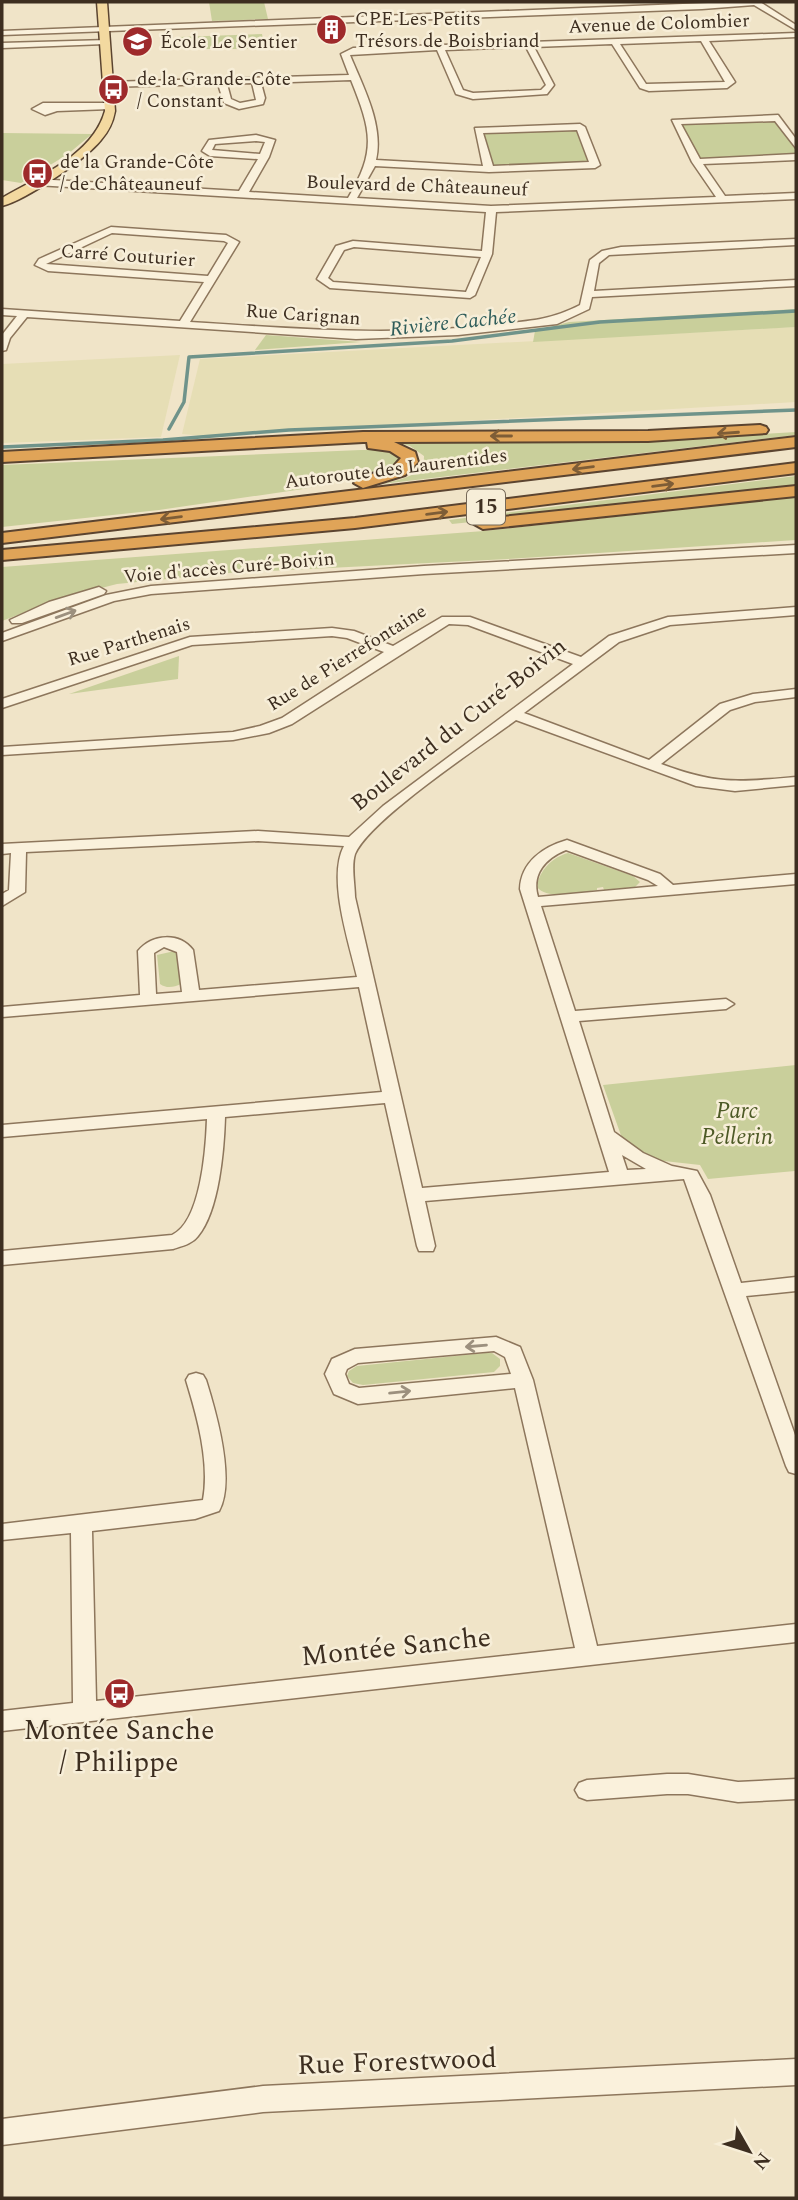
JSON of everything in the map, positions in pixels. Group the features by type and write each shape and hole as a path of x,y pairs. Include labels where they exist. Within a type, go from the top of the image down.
{"highway":[{"path":"2,457 371,437 655,436 796,428"},
{"name":"Autoroute des Laurentides","path":"2,538 796,442"},
{"path":"143,449 367,444 395,447 407,453 410,459 404,468 376,479 239,510"},
{"name":"15","path":"2,555 175,541 407,517 796,468"},
{"path":"175,541 361,535 796,491"}],"main road":[{"path":"2,204 84,151 100,137 110,120 102,2"}],"street":[{"path":"505,2 511,14"},
{"path":"2,33 702,7 756,2 796,29"},
{"name":"Avenue de Colombier","path":"350,202 371,163 374,149 371,127 345,54 353,51 796,35"},
{"path":"615,41 643,86 727,85 731,82 703,38"},
{"path":"2,46 105,42"},
{"path":"440,48 459,92 473,96 544,92 550,85 529,45"},
{"path":"108,85 355,77"},
{"path":"222,82 228,101 239,106 260,102 256,80"},
{"path":"54,108 110,106"},
{"path":"723,200 697,162 675,122 778,118 796,145"},
{"path":"371,163 489,169 595,165 580,127 478,130 489,169"},
{"path":"242,195 264,157 270,140 212,142 207,151 216,155 264,157"},
{"path":"697,162 796,157"},
{"name":"Boulevard de Châteauneuf","path":"36,182 491,209 796,197"},
{"path":"487,254 353,244 341,248 322,279 330,285 470,295 487,254 491,209"},
{"name":"Carré Couturier","path":"183,324 234,242 226,238 111,230 43,261 40,265 48,268 210,279"},
{"path":"796,242 621,250 606,253 594,262 589,294 796,283"},
{"name":"Rue Carignan","path":"2,312 356,336 458,332 557,321 585,307 589,294"},
{"path":"2,348 5,338 25,313"},
{"name":"Voie d'accès Curé-Boivin","path":"2,637 111,598 138,592 424,570 796,549"},
{"name":"Voie d'accès Curé-Boivin","path":"2,627 79,597 146,583 362,570 424,570"},
{"name":"Boulevard du Curé-Boivin","path":"426,1246 345,881 346,857 352,842 382,813 614,639 659,623 796,611"},
{"name":"Rue de Pierrefontaine","path":"2,751 233,736 264,730 294,717 437,624 463,619 581,662"},
{"name":"Rue Parthenais","path":"2,704 194,640 331,632 349,634 394,652"},
{"path":"650,766 725,707 753,698 796,693"},
{"path":"513,714 696,782 723,786 796,781"},
{"path":"2,849 258,836 352,842"},
{"path":"620,1177 527,882 530,873 550,852 567,845 654,877 665,884 668,891"},
{"path":"2,901 17,892 19,848"},
{"path":"532,902 796,879"},
{"path":"148,999 146,951 154,944 164,942 175,943 185,950 191,995"},
{"path":"2,1012 367,981"},
{"path":"568,1017 726,1004"},
{"path":"2,1131 393,1097"},
{"path":"2,1258 173,1242 185,1237 195,1225 201,1210 214,1143 216,1113"},
{"path":"608,1136 637,1157 670,1172"},
{"path":"416,1195 670,1172 688,1174 696,1181 794,1454"},
{"path":"736,1290 796,1284"},
{"path":"523,1380 358,1395 341,1389 335,1374 339,1364 355,1356 495,1344 513,1352 523,1380 588,1656"},
{"path":"2,1532 195,1511 212,1505 214,1496 211,1453 205,1411 196,1380"},
{"path":"82,1524 85,1712"},
{"name":"Montée Sanche","path":"2,1721 796,1633"},
{"path":"587,1790 667,1784 738,1791 796,1789"},
{"name":"Rue Forestwood","path":"2,2132 263,2099 546,2087 796,2072"}],"shaded area":[{"path":"796,327 796,402 202,436 182,434 200,359"},
{"path":"180,355 161,437 2,443 2,364"}],"green space":[{"path":"209,2 264,2 268,19 212,21"},
{"path":"262,34 265,49 179,49 179,37"},
{"path":"777,119 796,145 796,157 697,162 675,122"},
{"path":"580,127 595,165 490,169 476,130"},
{"path":"2,133 92,134 68,154 21,183 2,180"},
{"path":"796,309 796,327 533,342 535,331 569,322"},
{"path":"266,335 361,342 255,350"},
{"path":"796,432 796,435 382,484 415,473 423,463 424,456 410,446 391,441 655,440"},
{"path":"385,450 399,457 395,466 383,472 303,489 159,510 2,527 2,465"},
{"path":"796,476 796,488 452,524 449,520"},
{"path":"796,497 796,540 508,559 228,573 117,584 62,598 2,621 2,567 484,531"},
{"path":"179,656 178,679 69,694"},
{"path":"568,853 633,876 640,882 635,887 604,890 603,887 557,895 542,891 537,887 544,870 552,861"},
{"path":"179,950 181,984 163,986 160,984 157,955"},
{"name":"Parc Pellerin","path":"796,1065 796,1175 795,1171 708,1179 700,1165 645,1157 623,1141 603,1085"},
{"path":"492,1353 500,1359 500,1366 494,1372 363,1385 353,1383 347,1376 349,1371 357,1366"}],"waterway":[{"name":"Rivière Cachée","path":"169,429 184,402 189,357 452,341 600,322 796,311"},
{"path":"2,447 163,440 289,430 796,410"}],"place":[{"name":"CPE Les Petits Trésors de Boisbriand","path":"332,30"},
{"name":"École Le Sentier","path":"137,42"},
{"name":"de la Grande-Côte / Constant","path":"114,90"},
{"name":"de la Grande-Côte / de Châteauneuf","path":"37,173"},
{"name":"Montée Sanche / Philippe","path":"119,1693"}]}
